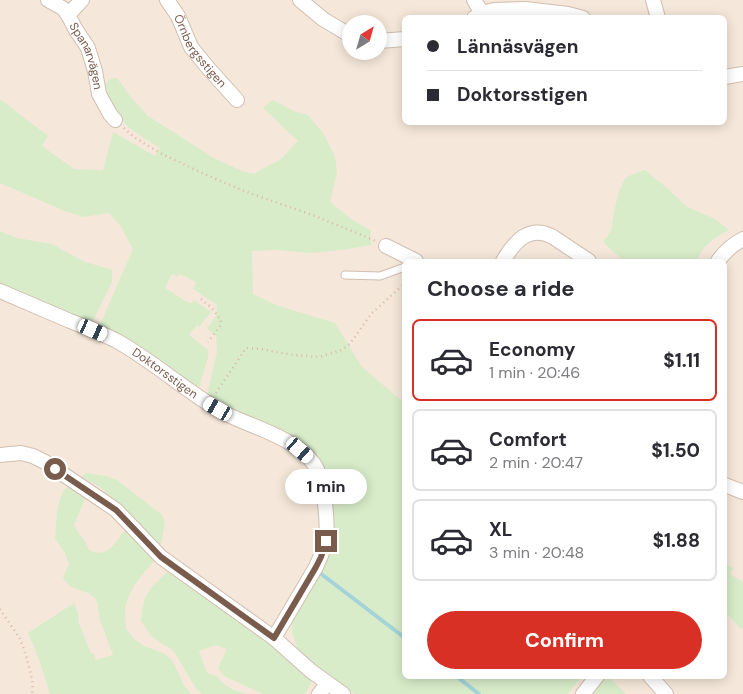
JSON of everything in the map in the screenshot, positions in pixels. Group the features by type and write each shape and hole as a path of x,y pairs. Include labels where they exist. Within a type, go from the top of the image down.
{"street":[{"name":"Spanarvägen","path":"48,0 64,9 88,48 95,71 98,94 115,120"},
{"path":"68,15 82,0"},
{"name":"Örnbergsstigen","path":"167,0 178,16 191,46 237,100"},
{"path":"300,0 323,19 342,31"},
{"path":"474,0 478,15 494,10 525,9 572,15"},
{"path":"653,0 657,15"},
{"path":"388,41 402,40"},
{"path":"727,77 743,74"},
{"path":"504,259 518,240 526,235 540,233 553,237 586,259"},
{"path":"719,259 731,246 743,239"},
{"path":"386,246 412,259"},
{"name":"Doktorsstigen","path":"0,292 115,340 208,403 288,442 314,463 322,486 326,518 326,541 316,567 274,638"},
{"path":"0,455 21,453 34,456 116,510 161,557 274,638 297,659 323,689 343,694"},
{"path":"727,486 743,492"},
{"path":"583,694 595,679"},
{"path":"653,679 666,694"}],"lane":[{"path":"345,275 380,276 402,268"}],"path":[{"path":"115,120 134,137 160,153 200,172 244,191 354,231 386,246"},
{"path":"208,403 246,348 261,349 293,356 319,357 342,350 350,344 371,314 402,287"},
{"path":"201,299 212,308 221,320 220,326 208,342"},
{"path":"0,609 20,640 32,678 32,694"}],"shaded area":[{"path":"0,0 743,0 743,694 0,694"}],"green space":[{"path":"117,78 148,116 214,158 242,171 254,174 280,160 298,141 263,108 273,100 294,111 308,115 323,133 335,156 337,173 330,202 351,219 370,230 371,245 310,253 275,250 252,251 253,294 276,305 335,323 362,367 402,401 402,679 580,679 568,694 355,694 307,661 299,653 292,632 293,612 330,549 333,539 329,497 320,462 302,442 274,427 216,402 207,395 217,352 216,336 207,328 216,316 217,305 193,289 196,282 180,274 178,277 172,274 165,288 187,302 192,303 194,300 211,312 199,327 197,325 189,335 208,350 208,357 199,388 195,389 127,340 100,325 133,249 120,225 109,213 84,217 65,211 0,183 0,99 48,136 42,146 74,169 103,170 113,132 155,156 160,148 127,126 111,106 105,86 109,79"},
{"path":"645,170 687,207 713,218 729,230 710,242 697,259 622,259 603,242 611,231 619,191 626,177"},
{"path":"0,231 17,238 52,244 83,261 112,270 112,282 92,323 0,285"},
{"path":"85,473 106,476 117,480 162,515 165,522 161,545 100,487 82,477"},
{"path":"72,485 86,497 74,525 89,550 96,552 107,551 116,543 127,527 155,559 135,584 128,597 125,608 126,629 134,639 144,646 163,653 172,660 185,687 191,694 50,694 39,659 28,633 74,603 78,613 79,624 91,653 93,653 96,660 113,655 100,620 98,604 95,598 88,593 71,587 63,578 69,564 65,553 55,538 57,512 65,489"},
{"path":"727,565 733,568 730,574 743,582 743,628 741,629 727,614"},
{"path":"168,571 260,631 310,675 311,684 305,694 264,694 224,676 218,668 227,649 216,645 199,651 207,673 217,676 225,685 234,690 247,694 202,694 197,690 176,655 171,649 151,636 141,621 145,598 150,589"},
{"path":"600,679 610,679 626,694 588,694"}],"waterway":[{"path":"320,573 402,636"},
{"path":"460,679 479,694"}],"route":[{"path":"55,469 116,510 161,557 274,638 316,567 326,541"}]}
